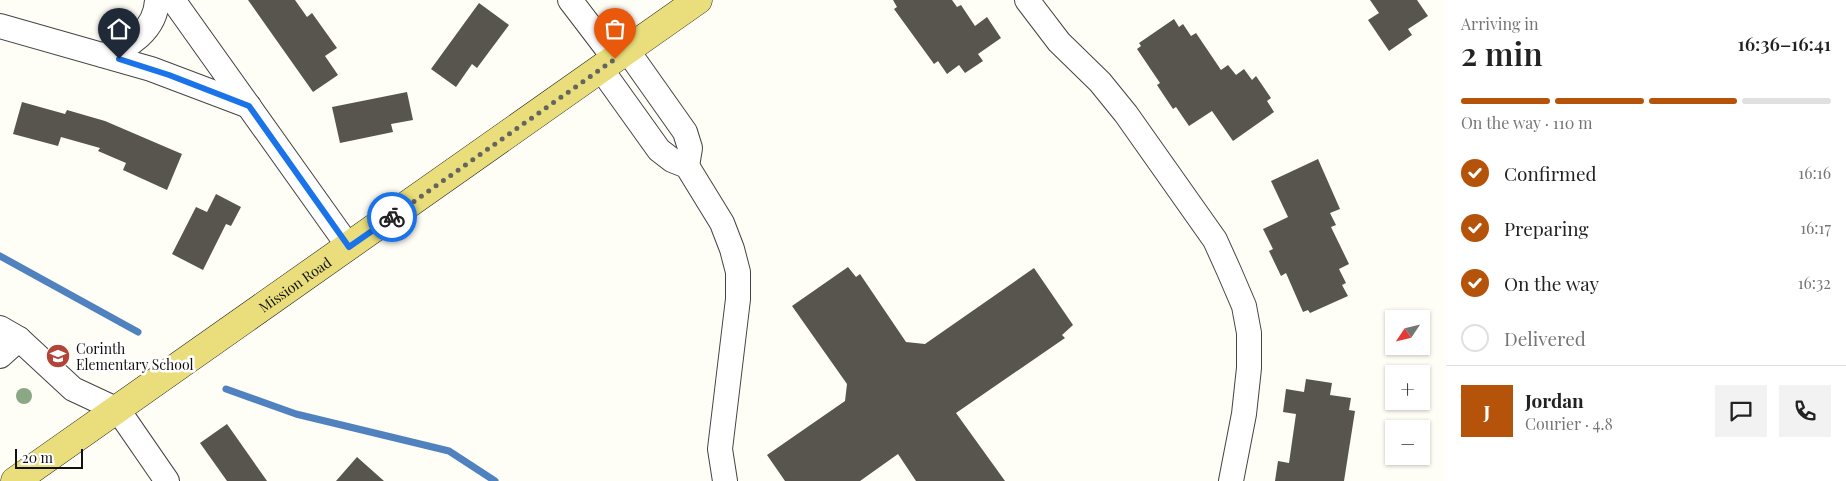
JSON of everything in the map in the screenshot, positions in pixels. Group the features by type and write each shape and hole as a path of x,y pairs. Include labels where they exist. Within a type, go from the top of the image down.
{"main road":[{"name":"Mission Road","path":"15,481 698,0"}],"street":[{"path":"173,0 349,247"},
{"path":"570,0 615,59 685,132 690,148 687,166"},
{"path":"1027,0 1059,42 1100,82 1126,114 1215,240 1244,306 1249,342 1249,368 1244,414 1232,481"},
{"path":"151,69 143,63 135,49 137,39 155,10 191,25"},
{"path":"0,26 151,69 249,106"},
{"path":"103,55 117,52 137,39"},
{"path":"615,59 659,150 672,160 687,166 722,223 738,272 738,299 720,449 725,481"},
{"path":"0,356 9,334 73,389 118,410 167,481"}],"building":[{"path":"248,0 295,0 307,17 312,13 337,48 325,56 338,75 313,92"},
{"path":"893,0 952,0 957,7 961,5 975,26 987,17 1001,38 978,54 983,61 965,73 959,65 947,74 938,61 934,64 894,9 897,7"},
{"path":"1370,0 1417,0 1428,16 1408,29 1412,35 1389,51 1368,20 1379,13"},
{"path":"479,3 509,25 477,68 472,64 456,87 431,69"},
{"path":"1174,19 1179,27 1183,24 1191,36 1196,33 1221,70 1228,65 1236,75 1244,69 1252,80 1256,76 1271,98 1267,101 1274,112 1233,141 1212,111 1189,126 1176,107 1173,109 1157,85 1160,83 1137,49 1141,46 1139,43"},
{"path":"407,92 413,120 391,124 393,132 340,143 332,107"},
{"path":"22,102 65,114 67,110 105,121 182,154 167,190 123,170 126,163 98,151 100,148 61,137 58,146 13,134"},
{"path":"1318,159 1340,209 1330,213 1336,225 1331,227 1349,264 1339,269 1346,283 1342,285 1348,296 1310,313 1308,310 1303,312 1286,273 1281,276 1269,251 1273,249 1263,229 1288,217 1271,181"},
{"path":"216,194 241,207 231,226 226,224 203,270 172,254 196,207 207,212"},
{"path":"848,267 856,277 860,274 906,342 925,344 1034,268 1073,325 1062,335 1065,338 956,413 1005,481 916,481 898,454 860,481 785,481 767,455 845,401 847,384 792,306"},
{"path":"1306,379 1332,383 1330,395 1351,398 1349,410 1355,411 1344,481 1275,481 1278,461 1289,463 1296,414 1283,412 1286,389 1304,392"},
{"path":"227,424 267,481 227,481 200,443"},
{"path":"357,457 384,481 336,481"}],"waterway":[{"path":"0,256 138,332"},
{"path":"226,389 296,414 449,451 495,481"}],"way so far":[{"path":"392,217 615,59"}],"place":[{"name":"Corinth Elementary School","path":"58,356"}],"route":[{"path":"119,59 169,75 249,106 349,247 392,217"}]}
